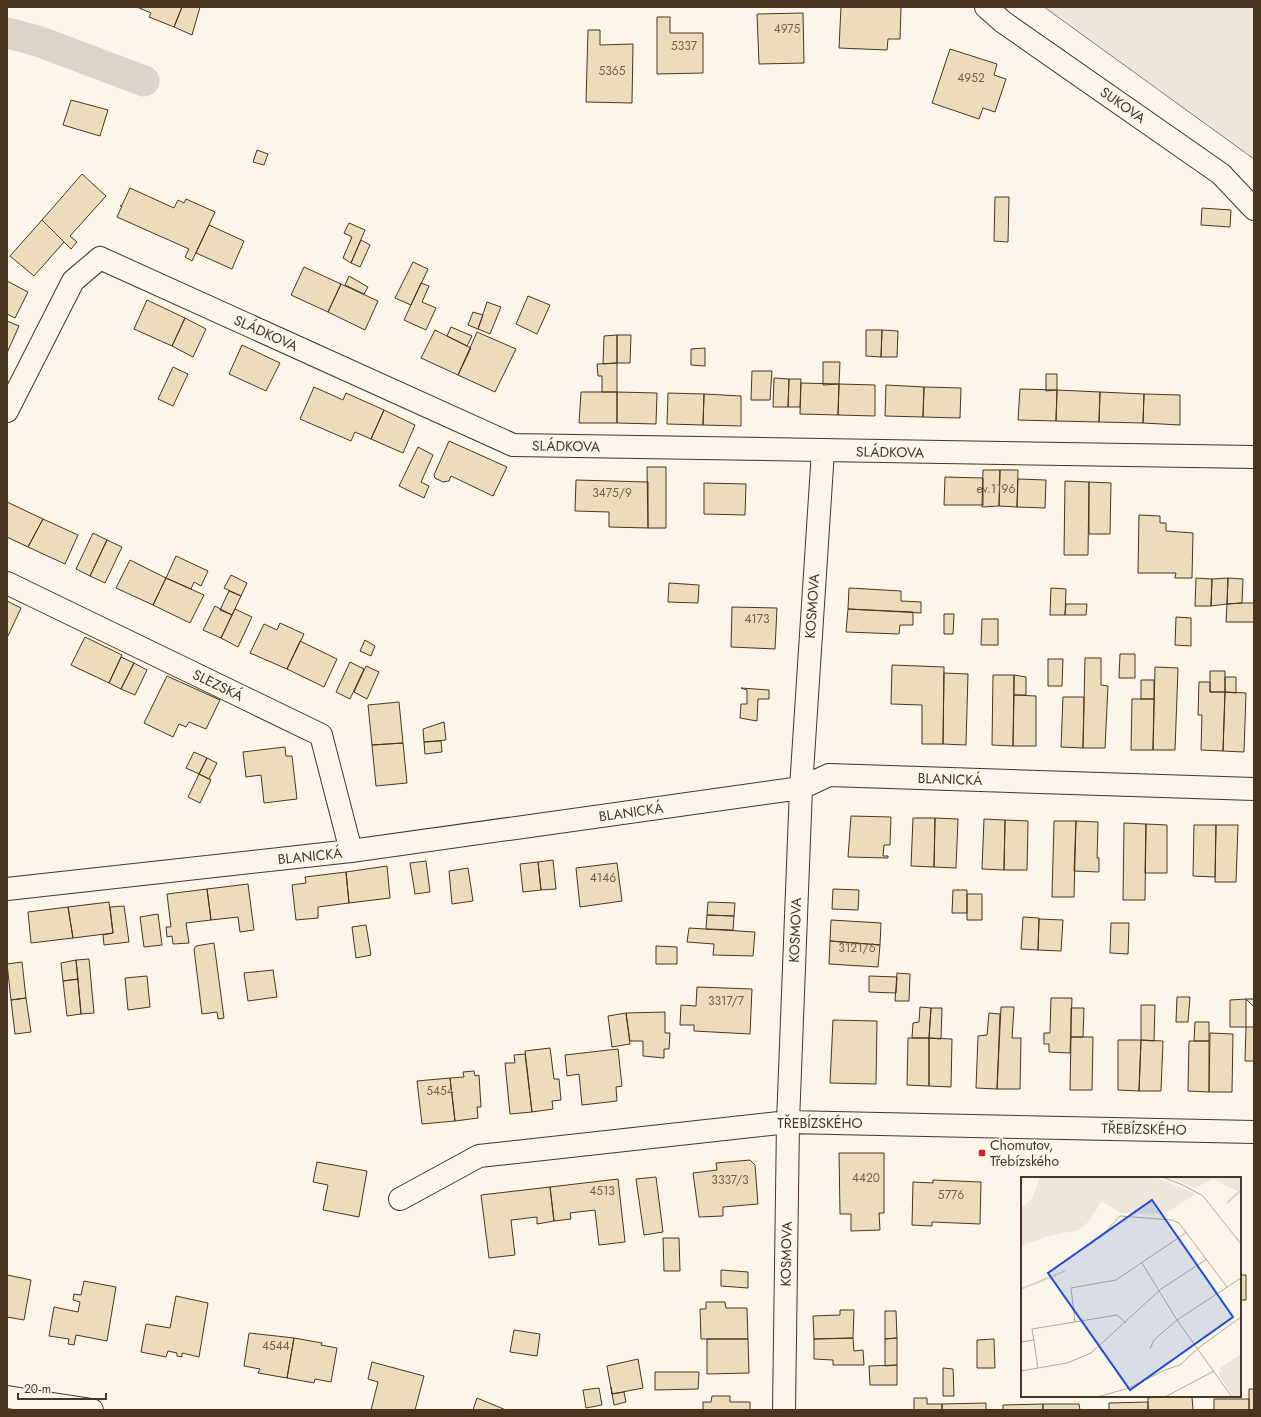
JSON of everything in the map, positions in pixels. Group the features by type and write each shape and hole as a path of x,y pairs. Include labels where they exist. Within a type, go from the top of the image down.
{"street":[{"name":"SUKOVA","path":"986,7 1003,22 1221,174 1254,210"},
{"name":"SLÁDKOVA","path":"7,411 73,281 100,258 513,445 823,451 1254,456"},
{"name":"KOSMOVA","path":"784,1410 788,1122 801,788 823,451"},
{"name":"SLEZSKÁ","path":"7,583 321,735 351,851"},
{"name":"BLANICKÁ","path":"7,889 351,851 801,788 829,775 1254,789"},
{"name":"TŘEBÍZSKÉHO","path":"400,1199 479,1156 788,1122 1254,1132"},
{"path":"7,1397 92,1410"}],"shaded area":[{"path":"1044,7 1254,7 1254,159"}],"building":[{"path":"137,7 182,7 174,27 149,17 151,13"},
{"path":"182,7 200,7 192,35 174,27"},
{"path":"841,7 901,7 900,39 888,39 887,50 839,48"},
{"path":"803,13 804,63 759,64 757,14"},
{"path":"657,17 670,17 670,33 703,33 703,73 657,74"},
{"path":"588,30 600,30 600,45 633,44 632,103 586,102"},
{"path":"950,49 997,64 994,75 1006,79 995,112 983,108 979,119 932,103"},
{"path":"71,100 108,110 100,136 63,125"},
{"path":"257,150 268,154 264,165 253,162"},
{"path":"82,174 106,196 70,236 77,242 71,249 42,220"},
{"path":"130,188 174,208 178,200 184,203 186,199 215,212 192,261 185,257 189,249 117,217 122,206 120,206 122,205"},
{"path":"995,197 1009,197 1008,242 994,241"},
{"path":"1202,208 1231,210 1230,227 1201,225"},
{"path":"42,220 64,242 34,276 10,256"},
{"path":"349,223 365,230 351,263 343,258 352,237 344,233"},
{"path":"209,225 244,241 232,269 196,253"},
{"path":"361,240 370,245 360,267 351,263"},
{"path":"413,262 428,269 411,305 395,298"},
{"path":"304,267 341,284 328,312 291,295"},
{"path":"349,276 368,287 364,294 345,285"},
{"path":"7,281 28,292 15,318 7,314"},
{"path":"421,283 429,286 422,302 436,308 426,330 404,320"},
{"path":"341,284 378,301 365,330 328,312"},
{"path":"528,296 550,305 537,334 516,324"},
{"path":"147,300 185,318 172,346 134,329"},
{"path":"487,302 501,307 490,334 478,329"},
{"path":"473,312 483,315 478,329 468,325"},
{"path":"185,318 206,329 193,357 172,346"},
{"path":"7,321 19,326 7,353"},
{"path":"451,327 472,336 467,346 447,336"},
{"path":"435,330 471,348 458,375 421,358"},
{"path":"866,330 882,330 881,357 866,356"},
{"path":"882,330 898,331 897,357 881,357"},
{"path":"477,332 516,349 495,392 458,375"},
{"path":"617,335 631,335 630,363 617,363"},
{"path":"617,335 617,363 603,364 604,336"},
{"path":"242,345 280,363 266,391 229,374"},
{"path":"705,348 705,366 691,365 691,349"},
{"path":"823,362 840,362 839,384 823,385"},
{"path":"617,363 617,392 602,392 602,376 598,376 597,364"},
{"path":"173,367 188,374 173,406 158,399"},
{"path":"752,371 772,371 770,400 751,400"},
{"path":"1046,374 1057,374 1057,390 1046,391"},
{"path":"774,378 789,379 788,407 773,407"},
{"path":"789,379 801,379 800,407 788,407"},
{"path":"801,383 839,384 838,415 800,414"},
{"path":"839,384 875,385 875,416 838,415"},
{"path":"886,385 924,387 923,417 885,416"},
{"path":"314,387 343,400 346,393 384,410 371,439 355,432 351,441 300,419"},
{"path":"924,387 961,388 960,418 923,417"},
{"path":"1020,389 1057,390 1056,421 1018,420"},
{"path":"1057,390 1100,392 1099,422 1056,421"},
{"path":"581,392 617,392 617,423 579,423"},
{"path":"617,392 657,393 656,424 617,423"},
{"path":"1100,392 1144,394 1143,423 1099,422"},
{"path":"668,393 704,394 703,425 667,424"},
{"path":"704,394 741,396 741,426 703,425"},
{"path":"1144,394 1180,395 1180,425 1143,423"},
{"path":"384,410 415,425 403,453 371,439"},
{"path":"449,441 507,467 493,496 451,476 449,481 443,482 435,478 434,475"},
{"path":"418,447 433,455 421,482 429,486 424,498 399,486"},
{"path":"647,467 666,467 666,528 648,528"},
{"path":"983,470 1000,470 999,506 982,507"},
{"path":"1000,470 1018,470 1017,507 999,506"},
{"path":"945,477 983,478 983,505 944,505"},
{"path":"1018,479 1046,480 1045,508 1017,507"},
{"path":"576,480 648,482 648,528 609,527 609,512 575,511"},
{"path":"1065,481 1089,482 1088,555 1064,555"},
{"path":"1089,482 1111,483 1110,534 1089,534"},
{"path":"704,483 746,484 745,515 704,514"},
{"path":"7,502 43,519 28,547 7,537"},
{"path":"1139,515 1160,516 1160,523 1166,523 1166,531 1193,533 1192,578 1175,578 1176,573 1138,573"},
{"path":"43,519 78,535 65,564 28,547"},
{"path":"93,533 107,540 90,576 76,569"},
{"path":"107,540 122,547 105,583 90,576"},
{"path":"176,556 208,571 201,586 194,582 191,589 166,578"},
{"path":"130,560 166,578 153,605 116,588"},
{"path":"231,575 247,583 241,596 224,588"},
{"path":"166,578 204,595 190,623 153,605"},
{"path":"1196,578 1212,579 1211,606 1195,606"},
{"path":"1228,578 1227,604 1211,606 1212,579"},
{"path":"1228,578 1243,579 1242,603 1227,604"},
{"path":"669,583 699,585 698,603 668,602"},
{"path":"849,588 901,591 901,601 921,602 921,613 848,609"},
{"path":"1051,588 1066,589 1065,615 1050,615"},
{"path":"229,591 241,596 232,615 220,610"},
{"path":"7,601 21,608 8,636 7,635"},
{"path":"1254,603 1254,622 1226,622 1227,604"},
{"path":"1066,604 1087,604 1086,615 1065,615"},
{"path":"215,606 232,615 221,638 203,630"},
{"path":"732,607 777,608 775,649 731,647"},
{"path":"235,609 252,617 238,647 221,638"},
{"path":"848,609 913,612 913,625 900,625 899,634 846,632"},
{"path":"944,614 954,614 953,634 944,634"},
{"path":"1176,617 1191,618 1191,646 1175,645"},
{"path":"982,619 998,619 998,645 981,645"},
{"path":"280,623 304,634 287,669 250,653 264,624 277,630"},
{"path":"85,637 122,655 109,683 71,665"},
{"path":"365,640 375,646 371,656 360,651"},
{"path":"300,641 337,659 324,687 287,669"},
{"path":"1120,654 1135,654 1135,678 1119,678"},
{"path":"121,657 134,663 121,689 109,683"},
{"path":"1085,658 1101,658 1101,685 1108,686 1105,748 1083,748"},
{"path":"1048,659 1063,659 1062,686 1048,686"},
{"path":"350,662 364,669 350,699 336,692"},
{"path":"134,663 147,670 135,695 121,689"},
{"path":"892,665 944,667 943,744 922,744 922,705 891,704"},
{"path":"366,666 379,672 367,699 354,692"},
{"path":"1155,667 1178,668 1175,750 1153,750"},
{"path":"1210,671 1225,671 1225,692 1210,692"},
{"path":"944,673 968,674 966,745 943,744"},
{"path":"993,675 1014,675 1013,746 992,745"},
{"path":"1014,675 1026,677 1026,695 1014,695"},
{"path":"167,676 220,700 206,729 189,722 186,727 179,724 173,737 144,723"},
{"path":"1225,677 1236,677 1236,693 1225,692"},
{"path":"1141,680 1154,680 1154,699 1141,699"},
{"path":"1199,682 1210,682 1210,692 1225,692 1223,751 1201,750 1202,715 1198,715"},
{"path":"741,688 769,690 769,699 758,699 757,721 740,718 741,704 747,704 747,690"},
{"path":"1225,692 1246,693 1244,752 1223,751"},
{"path":"1014,695 1036,696 1036,746 1013,746"},
{"path":"1063,697 1084,697 1083,748 1061,747"},
{"path":"1132,699 1154,699 1153,750 1131,750"},
{"path":"399,702 403,743 372,745 368,705"},
{"path":"444,722 446,740 424,742 423,729"},
{"path":"441,741 442,752 425,754 424,742"},
{"path":"403,743 407,783 376,786 372,745"},
{"path":"285,747 286,756 292,756 297,799 264,803 261,775 246,777 243,752"},
{"path":"194,752 207,758 199,774 186,768"},
{"path":"207,758 217,763 209,779 199,774"},
{"path":"199,774 211,780 200,803 188,797"},
{"path":"851,816 891,817 890,845 884,845 883,856 888,856 888,858 848,857"},
{"path":"913,818 935,818 934,867 911,866"},
{"path":"935,818 958,819 956,868 934,867"},
{"path":"984,819 1005,820 1004,870 982,869"},
{"path":"1005,820 1028,821 1027,870 1004,870"},
{"path":"1054,821 1076,821 1074,897 1052,897"},
{"path":"1076,821 1098,822 1097,858 1099,858 1099,872 1074,871"},
{"path":"1124,823 1146,824 1145,900 1123,900"},
{"path":"1146,824 1167,825 1167,873 1145,873"},
{"path":"1194,825 1216,825 1215,877 1193,876"},
{"path":"1216,825 1238,825 1236,882 1215,882"},
{"path":"553,860 556,889 541,890 538,862"},
{"path":"426,861 430,892 415,894 410,863"},
{"path":"538,862 541,890 523,892 520,864"},
{"path":"617,863 622,901 580,907 576,868"},
{"path":"387,866 390,898 349,903 346,872"},
{"path":"468,868 473,901 452,904 449,871"},
{"path":"346,872 349,903 318,907 318,918 296,920 292,885 306,883 305,877"},
{"path":"248,884 254,930 240,932 238,917 211,920 207,889"},
{"path":"207,889 211,920 186,923 189,943 173,944 172,936 167,937 166,927 171,927 167,894"},
{"path":"833,889 859,890 858,910 832,909"},
{"path":"953,890 967,890 967,913 952,913"},
{"path":"967,894 982,894 982,920 967,920"},
{"path":"109,902 113,933 73,938 68,907"},
{"path":"708,902 735,903 734,916 707,915"},
{"path":"124,906 129,942 104,945 103,935 113,933 110,907"},
{"path":"68,907 73,938 31,943 28,912"},
{"path":"158,914 162,945 144,947 140,917"},
{"path":"707,915 734,916 733,930 706,929"},
{"path":"1023,917 1039,918 1038,950 1021,949"},
{"path":"1039,919 1063,920 1061,951 1038,950"},
{"path":"831,920 881,923 880,945 830,941"},
{"path":"1111,923 1129,923 1128,954 1110,953"},
{"path":"366,925 371,955 356,958 352,927"},
{"path":"689,928 755,932 753,956 713,955 714,944 687,942"},
{"path":"830,941 880,945 878,967 829,964"},
{"path":"214,943 224,1018 218,1019 217,1012 202,1014 194,949 196,946"},
{"path":"656,946 677,947 677,964 656,964"},
{"path":"89,959 94,1013 81,1014 76,960"},
{"path":"76,960 78,979 63,981 61,963"},
{"path":"22,962 26,998 11,1000 7,964"},
{"path":"273,970 277,997 248,1001 244,973"},
{"path":"897,973 910,974 909,1001 895,1001"},
{"path":"147,976 150,1007 128,1010 125,978"},
{"path":"869,976 897,977 896,993 869,992"},
{"path":"78,979 81,1014 67,1016 63,981"},
{"path":"697,987 752,989 750,1034 694,1031 694,1025 680,1025 681,1005 696,1006"},
{"path":"1177,997 1190,997 1188,1022 1176,1022"},
{"path":"26,998 31,1032 15,1034 11,1000"},
{"path":"1051,998 1072,998 1070,1053 1049,1052 1049,1044 1044,1044 1044,1033 1050,1033"},
{"path":"1246,999 1254,999 1254,1007"},
{"path":"1246,999 1246,1027 1230,1027 1230,1000"},
{"path":"1141,1005 1155,1005 1154,1041 1141,1040"},
{"path":"920,1007 931,1008 929,1038 912,1038 913,1023 919,1022"},
{"path":"1001,1007 1014,1007 1012,1038 1021,1038 1020,1089 997,1089"},
{"path":"931,1008 942,1008 941,1039 929,1038"},
{"path":"1071,1008 1084,1008 1083,1037 1071,1037"},
{"path":"665,1012 665,1033 670,1033 669,1049 664,1049 664,1058 643,1056 643,1041 630,1041 626,1013"},
{"path":"626,1013 630,1044 612,1047 608,1016"},
{"path":"989,1013 1000,1014 997,1089 976,1088 978,1036 987,1035"},
{"path":"833,1020 877,1021 876,1084 830,1083"},
{"path":"1195,1022 1209,1022 1209,1041 1194,1041"},
{"path":"1246,1027 1254,1027 1254,1061 1245,1061"},
{"path":"1210,1033 1233,1034 1232,1092 1209,1092"},
{"path":"1071,1037 1093,1037 1092,1090 1070,1090"},
{"path":"908,1038 929,1038 929,1086 907,1085"},
{"path":"929,1038 952,1039 951,1087 929,1086"},
{"path":"1118,1040 1141,1040 1139,1091 1118,1090"},
{"path":"1141,1040 1163,1041 1161,1091 1139,1091"},
{"path":"1189,1041 1209,1041 1209,1092 1188,1091"},
{"path":"550,1048 554,1079 559,1079 561,1100 552,1101 553,1109 532,1112 525,1051"},
{"path":"618,1049 622,1086 616,1087 617,1101 582,1105 579,1074 567,1076 565,1055"},
{"path":"525,1054 532,1112 510,1114 505,1063 515,1063 514,1055"},
{"path":"474,1071 475,1076 479,1075 481,1107 477,1107 478,1118 455,1121 450,1078 464,1077 463,1072"},
{"path":"450,1078 455,1121 422,1124 417,1081"},
{"path":"839,1153 884,1153 884,1213 879,1213 880,1230 851,1231 851,1214 840,1214"},
{"path":"750,1160 755,1165 758,1204 723,1207 723,1216 699,1217 693,1173 717,1170 716,1163"},
{"path":"317,1162 367,1171 359,1217 323,1210 328,1185 313,1182"},
{"path":"656,1177 663,1232 644,1235 636,1179"},
{"path":"618,1179 625,1242 599,1245 595,1210 570,1213 571,1219 554,1221 550,1187"},
{"path":"933,1180 981,1182 980,1224 932,1222 932,1226 912,1225 913,1182 933,1183"},
{"path":"550,1187 554,1221 537,1224 537,1217 511,1220 515,1255 489,1258 481,1195"},
{"path":"663,1238 679,1238 680,1271 664,1271"},
{"path":"721,1270 748,1272 748,1288 721,1286"},
{"path":"7,1275 31,1280 24,1320 7,1317"},
{"path":"1241,1275 1246,1275 1246,1300 1241,1300"},
{"path":"84,1281 116,1287 107,1341 76,1335 74,1345 68,1344 69,1339 49,1336 54,1307 78,1312 80,1302 73,1300 74,1294 81,1295"},
{"path":"176,1296 208,1303 199,1357 182,1353 182,1357 177,1356 177,1353 168,1351 166,1357 141,1352 146,1324 170,1328"},
{"path":"706,1302 725,1302 726,1308 747,1308 748,1339 701,1339 700,1309 706,1309"},
{"path":"840,1310 854,1310 853,1338 814,1339 813,1316 840,1315"},
{"path":"885,1311 896,1311 897,1338 885,1339"},
{"path":"514,1330 540,1334 537,1356 510,1352"},
{"path":"249,1333 294,1338 287,1378 258,1373 260,1369 244,1366"},
{"path":"294,1338 322,1343 321,1345 337,1348 331,1382 315,1379 314,1383 287,1378"},
{"path":"853,1338 854,1351 863,1350 864,1365 833,1365 833,1360 814,1359 814,1339"},
{"path":"897,1338 897,1365 885,1366 885,1339"},
{"path":"707,1339 748,1339 749,1373 707,1374"},
{"path":"994,1339 995,1368 977,1368 977,1340"},
{"path":"638,1359 643,1388 612,1394 607,1366"},
{"path":"372,1362 424,1376 415,1410 371,1410 378,1382 368,1379"},
{"path":"897,1365 897,1385 870,1385 869,1366"},
{"path":"943,1368 953,1369 954,1396 943,1396"},
{"path":"655,1372 699,1372 698,1389 655,1390"},
{"path":"599,1388 602,1405 586,1408 583,1390"},
{"path":"1249,1389 1254,1389 1254,1410 1249,1410"},
{"path":"624,1392 626,1402 614,1405 612,1394"},
{"path":"712,1396 730,1396 730,1402 750,1402 750,1410 703,1410 703,1402 711,1402"},
{"path":"1192,1397 1193,1410 1148,1410 1148,1398"},
{"path":"477,1398 506,1410 473,1410"},
{"path":"914,1398 927,1398 927,1404 942,1404 942,1410 914,1410"},
{"path":"1214,1399 1249,1399 1249,1410 1214,1410"},
{"path":"1148,1402 1148,1410 1109,1410 1109,1403"},
{"path":"986,1403 986,1410 942,1410 942,1404"},
{"path":"1043,1404 1079,1404 1080,1410 1043,1410"},
{"path":"1043,1404 1043,1410 1003,1410 1003,1405"}],"waterway":[{"path":"7,33 38,41 144,81"}],"place":[{"name":"Chomutov, Třebízského","path":"982,1153"}]}
